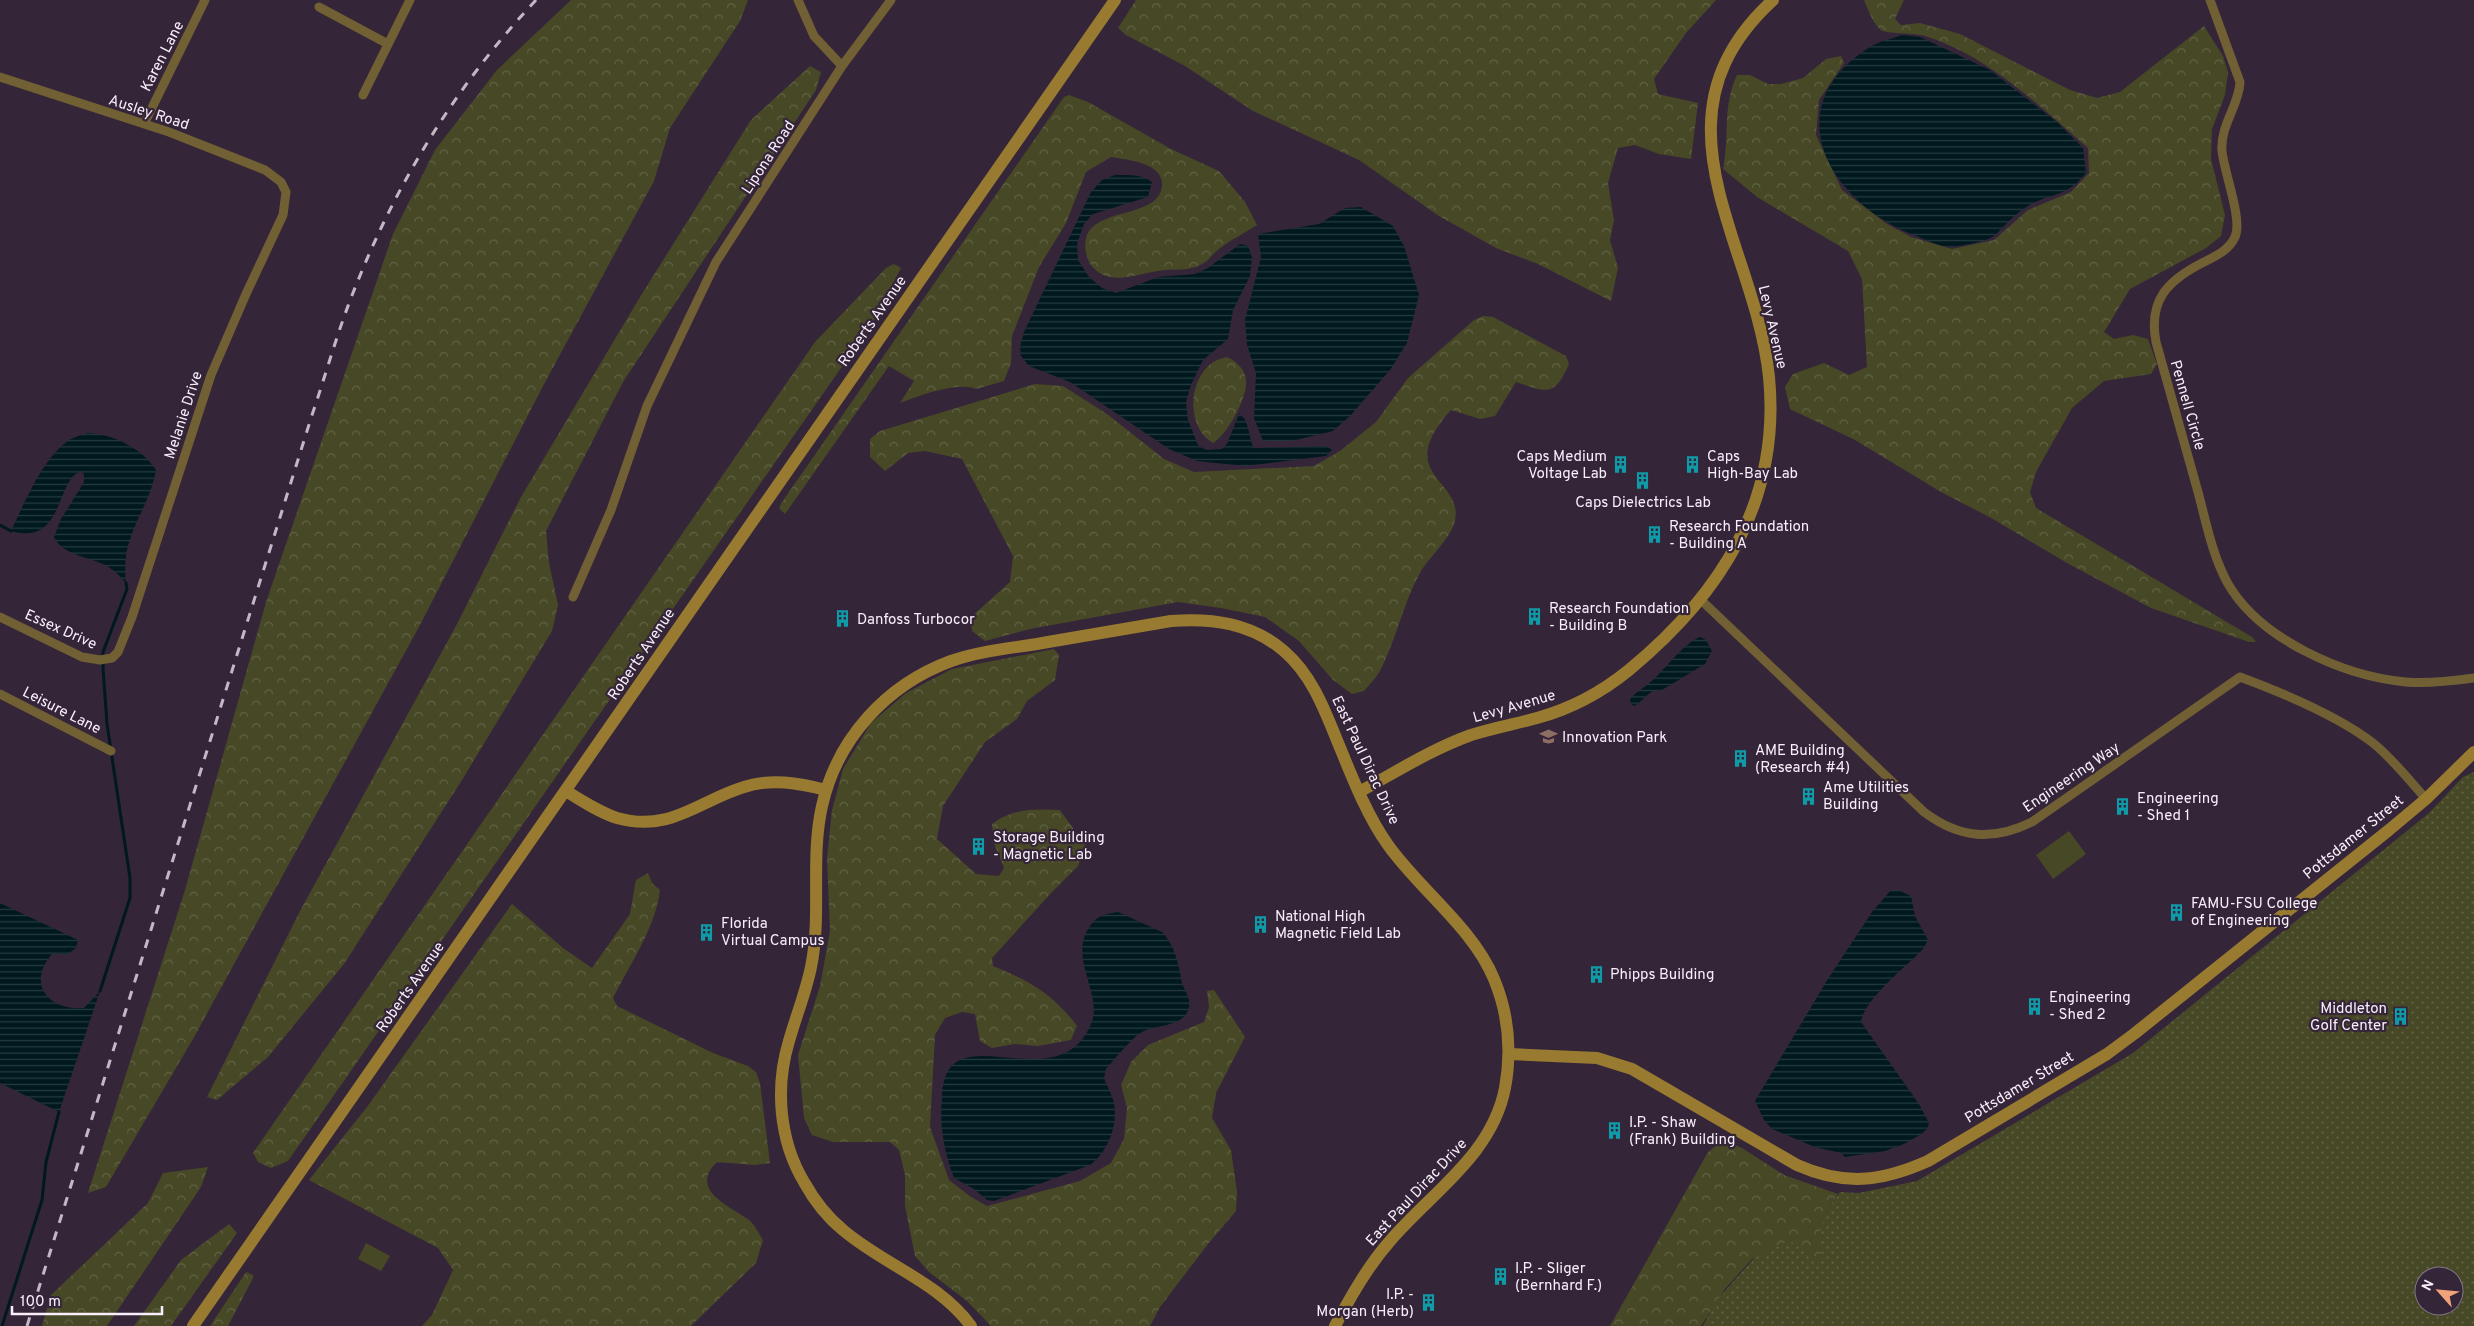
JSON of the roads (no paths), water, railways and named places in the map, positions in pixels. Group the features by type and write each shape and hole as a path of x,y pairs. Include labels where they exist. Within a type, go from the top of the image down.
{"street":[{"name":"Karen Lane","path":"144,124 205,0"},
{"path":"362,95 410,0"},
{"path":"798,0 814,36 842,66"},
{"name":"Lipona Road","path":"574,597 611,510 647,406 716,262 842,66 891,0"},
{"name":"Roberts Avenue","path":"193,1326 1115,0"},
{"name":"Levy Avenue","path":"1360,792 1446,745 1493,728 1538,718 1567,707 1593,694 1628,671 1685,618 1700,600 1719,576 1746,527 1760,484 1767,454 1770,427 1769,375 1755,309 1714,177 1710,134 1716,94 1729,58 1749,25 1773,0"},
{"name":"Pennell Circle","path":"2210,0 2240,82 2239,94 2224,126 2222,142 2223,160 2238,228 2233,241 2223,252 2189,270 2172,282 2159,301 2154,321 2156,342 2215,556 2236,596 2258,620 2287,640 2325,660 2363,674 2406,682 2474,678"},
{"path":"319,7 388,44"},
{"name":"Ausley Road","path":"0,77 144,124 265,170 276,176 283,185"},
{"name":"Melanie Drive","path":"106,659 118,652 132,617 211,375 242,303 284,216 287,198 283,185"},
{"name":"Engineering Way","path":"1700,600 1924,812 1935,820 1961,832 1987,835 2006,833 2032,822 2240,677 2315,710 2359,733 2385,754 2426,799"},
{"name":"Essex Drive","path":"0,617 82,657 106,659"},
{"name":"East Paul Dirac Drive","path":"971,1326 953,1305 843,1231 830,1218 802,1180 785,1134 781,1109 782,1067 812,964 818,830 826,790 834,768 852,736 882,702 923,674 950,662 984,653 1162,623 1198,619 1226,622 1261,635 1273,642 1297,665 1312,683 1323,704 1360,792 1388,844 1415,879 1465,933 1489,968 1507,1020 1509,1054 1504,1091 1498,1111 1480,1145 1462,1168 1389,1242 1370,1266 1335,1326"},
{"name":"Leisure Lane","path":"0,694 111,751"},
{"name":"Pottsdamer Street","path":"1509,1054 1597,1058 1632,1069 1796,1165 1812,1172 1838,1178 1866,1179 1903,1172 1928,1161 2120,1045 2426,799 2474,752"},
{"path":"566,791 617,818 649,822 677,817 728,793 757,784 786,782 826,790"}],"waterway":[{"path":"0,525 11,531"},
{"path":"100,991 130,898 130,878 107,724 103,668 103,652 127,589 126,583"},
{"path":"2,1326 42,1200 46,1162 59,1112"}],"railway":[{"path":"27,1326 312,415 351,299 392,206 433,133 481,64 536,0"}],"place":[{"name":"Caps Medium Voltage Lab","path":"1621,465"},
{"name":"Caps High-Bay Lab","path":"1693,465"},
{"name":"Caps Dielectrics Lab","path":"1643,481"},
{"name":"Research Foundation - Building A","path":"1655,535"},
{"name":"Research Foundation - Building B","path":"1535,617"},
{"name":"Danfoss Turbocor","path":"843,619"},
{"name":"Innovation Park","path":"1548,737"},
{"name":"AME Building (Research #4)","path":"1741,759"},
{"name":"Ame Utilities Building","path":"1809,796"},
{"name":"Engineering - Shed 1","path":"2123,807"},
{"name":"Storage Building - Magnetic Lab","path":"979,846"},
{"name":"FAMU-FSU College of Engineering","path":"2177,912"},
{"name":"National High Magnetic Field Lab","path":"1261,925"},
{"name":"Florida Virtual Campus","path":"707,932"},
{"name":"Phipps Building","path":"1596,974"},
{"name":"Engineering - Shed 2","path":"2035,1006"},
{"name":"Middleton Golf Center","path":"2401,1017"},
{"name":"I.P. - Shaw (Frank) Building","path":"1615,1131"},
{"name":"I.P. - Sliger (Bernhard F.)","path":"1501,1277"},
{"name":"I.P. - Morgan (Herb)","path":"1428,1303"}]}
